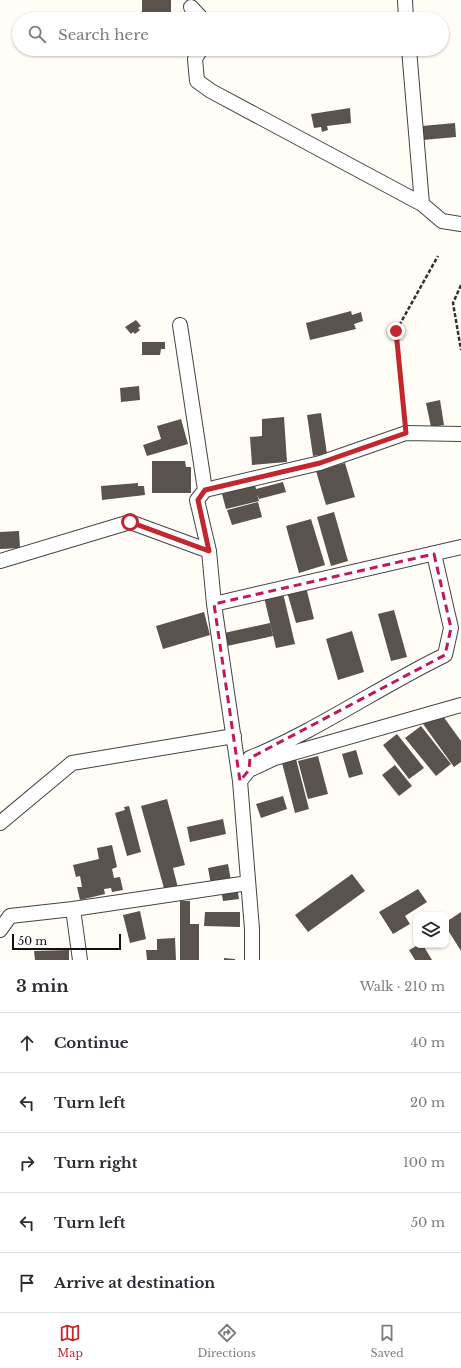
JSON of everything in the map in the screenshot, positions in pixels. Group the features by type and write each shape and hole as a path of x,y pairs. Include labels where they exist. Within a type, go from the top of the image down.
{"street":[{"path":"405,0 406,12"},
{"path":"192,7 196,12"},
{"path":"197,56 195,59 198,81 211,91 422,204 442,221 461,224"},
{"path":"410,56 422,204"},
{"path":"180,325 205,490"},
{"path":"252,960 252,929 240,781 214,604 209,551 198,500 205,490 320,463 406,433 461,434"},
{"path":"0,560 130,522 209,551"},
{"path":"214,604 461,547"},
{"path":"249,770 250,758 275,748 405,674 445,655 451,628 434,554"},
{"path":"240,781 249,770 276,758 461,705"},
{"path":"0,823 72,763 234,736"},
{"path":"0,930 10,916 73,909 248,883"},
{"path":"73,909 80,960"}],"path":[{"path":"406,433 396,331 438,256"},
{"path":"461,285 453,303 461,350"}],"highlighted area":[{"path":"434,554 451,628 445,655 250,758 249,770 240,781 214,604"}],"building":[{"path":"142,0 171,0 171,12 142,12"},
{"path":"350,108 351,123 327,126 328,130 322,132 321,127 314,128 311,114"},
{"path":"455,123 456,137 423,140 422,126"},
{"path":"351,311 352,315 361,312 363,321 354,324 356,329 310,340 306,323"},
{"path":"136,320 141,326 138,328 140,330 135,334 133,332 131,334 125,327"},
{"path":"142,342 165,342 165,349 161,349 160,355 142,355"},
{"path":"139,386 140,400 121,402 120,388"},
{"path":"440,400 444,425 431,427 426,403"},
{"path":"321,413 327,454 313,456 307,415"},
{"path":"284,417 287,462 252,465 250,437 262,436 262,419"},
{"path":"181,419 188,444 147,456 143,445 161,439 157,426"},
{"path":"152,461 185,461 186,467 191,467 191,493 152,493"},
{"path":"345,463 355,497 326,505 316,471"},
{"path":"283,482 286,492 259,499 257,494 259,501 226,509 222,494 255,485 256,489"},
{"path":"138,483 138,486 144,486 145,495 102,500 101,486"},
{"path":"258,502 262,517 232,525 227,510"},
{"path":"334,512 348,561 331,566 317,517"},
{"path":"311,519 325,565 299,573 286,526"},
{"path":"19,531 20,548 0,549 0,532"},
{"path":"306,587 314,619 296,623 287,592"},
{"path":"283,593 295,644 276,648 264,597"},
{"path":"394,610 407,657 391,661 378,614"},
{"path":"204,612 210,635 163,649 156,626"},
{"path":"270,623 273,636 227,646 224,633"},
{"path":"352,631 364,672 338,680 326,639"},
{"path":"440,712 461,741 461,762 454,767 423,724"},
{"path":"421,726 451,764 436,776 405,738"},
{"path":"397,734 424,768 409,779 383,745"},
{"path":"356,750 363,774 349,778 342,754"},
{"path":"318,756 328,794 308,799 298,761"},
{"path":"296,759 309,809 295,813 282,763"},
{"path":"395,765 412,786 399,796 382,775"},
{"path":"283,796 287,809 261,818 256,804"},
{"path":"167,799 185,865 173,868 178,888 165,892 141,806"},
{"path":"129,806 141,852 127,856 115,813 125,810 124,807"},
{"path":"223,819 226,834 190,842 187,827"},
{"path":"112,845 117,867 112,869 114,878 120,877 123,890 112,892 111,888 104,889 105,894 80,900 77,887 82,887 80,876 76,877 73,865 99,859 97,848"},
{"path":"228,864 231,881 211,885 208,868"},
{"path":"352,874 365,891 308,932 295,915"},
{"path":"237,886 239,899 223,901 221,889"},
{"path":"418,889 427,902 405,916 410,924 393,934 379,912"},
{"path":"180,901 190,901 190,924 199,924 199,960 180,960"},
{"path":"140,911 146,939 130,943 123,915"},
{"path":"205,912 240,912 240,927 204,926"},
{"path":"461,912 461,951 449,932 449,920"},
{"path":"175,938 176,960 147,960 146,950 157,950 157,939"},
{"path":"413,948 425,948 432,960 415,960 409,950"},
{"path":"69,950 69,960 35,960 34,951"},
{"path":"224,958 235,959 235,960 224,960"}],"route":[{"path":"130,522 209,551 198,500 205,490 320,463 406,433 396,331"}]}
